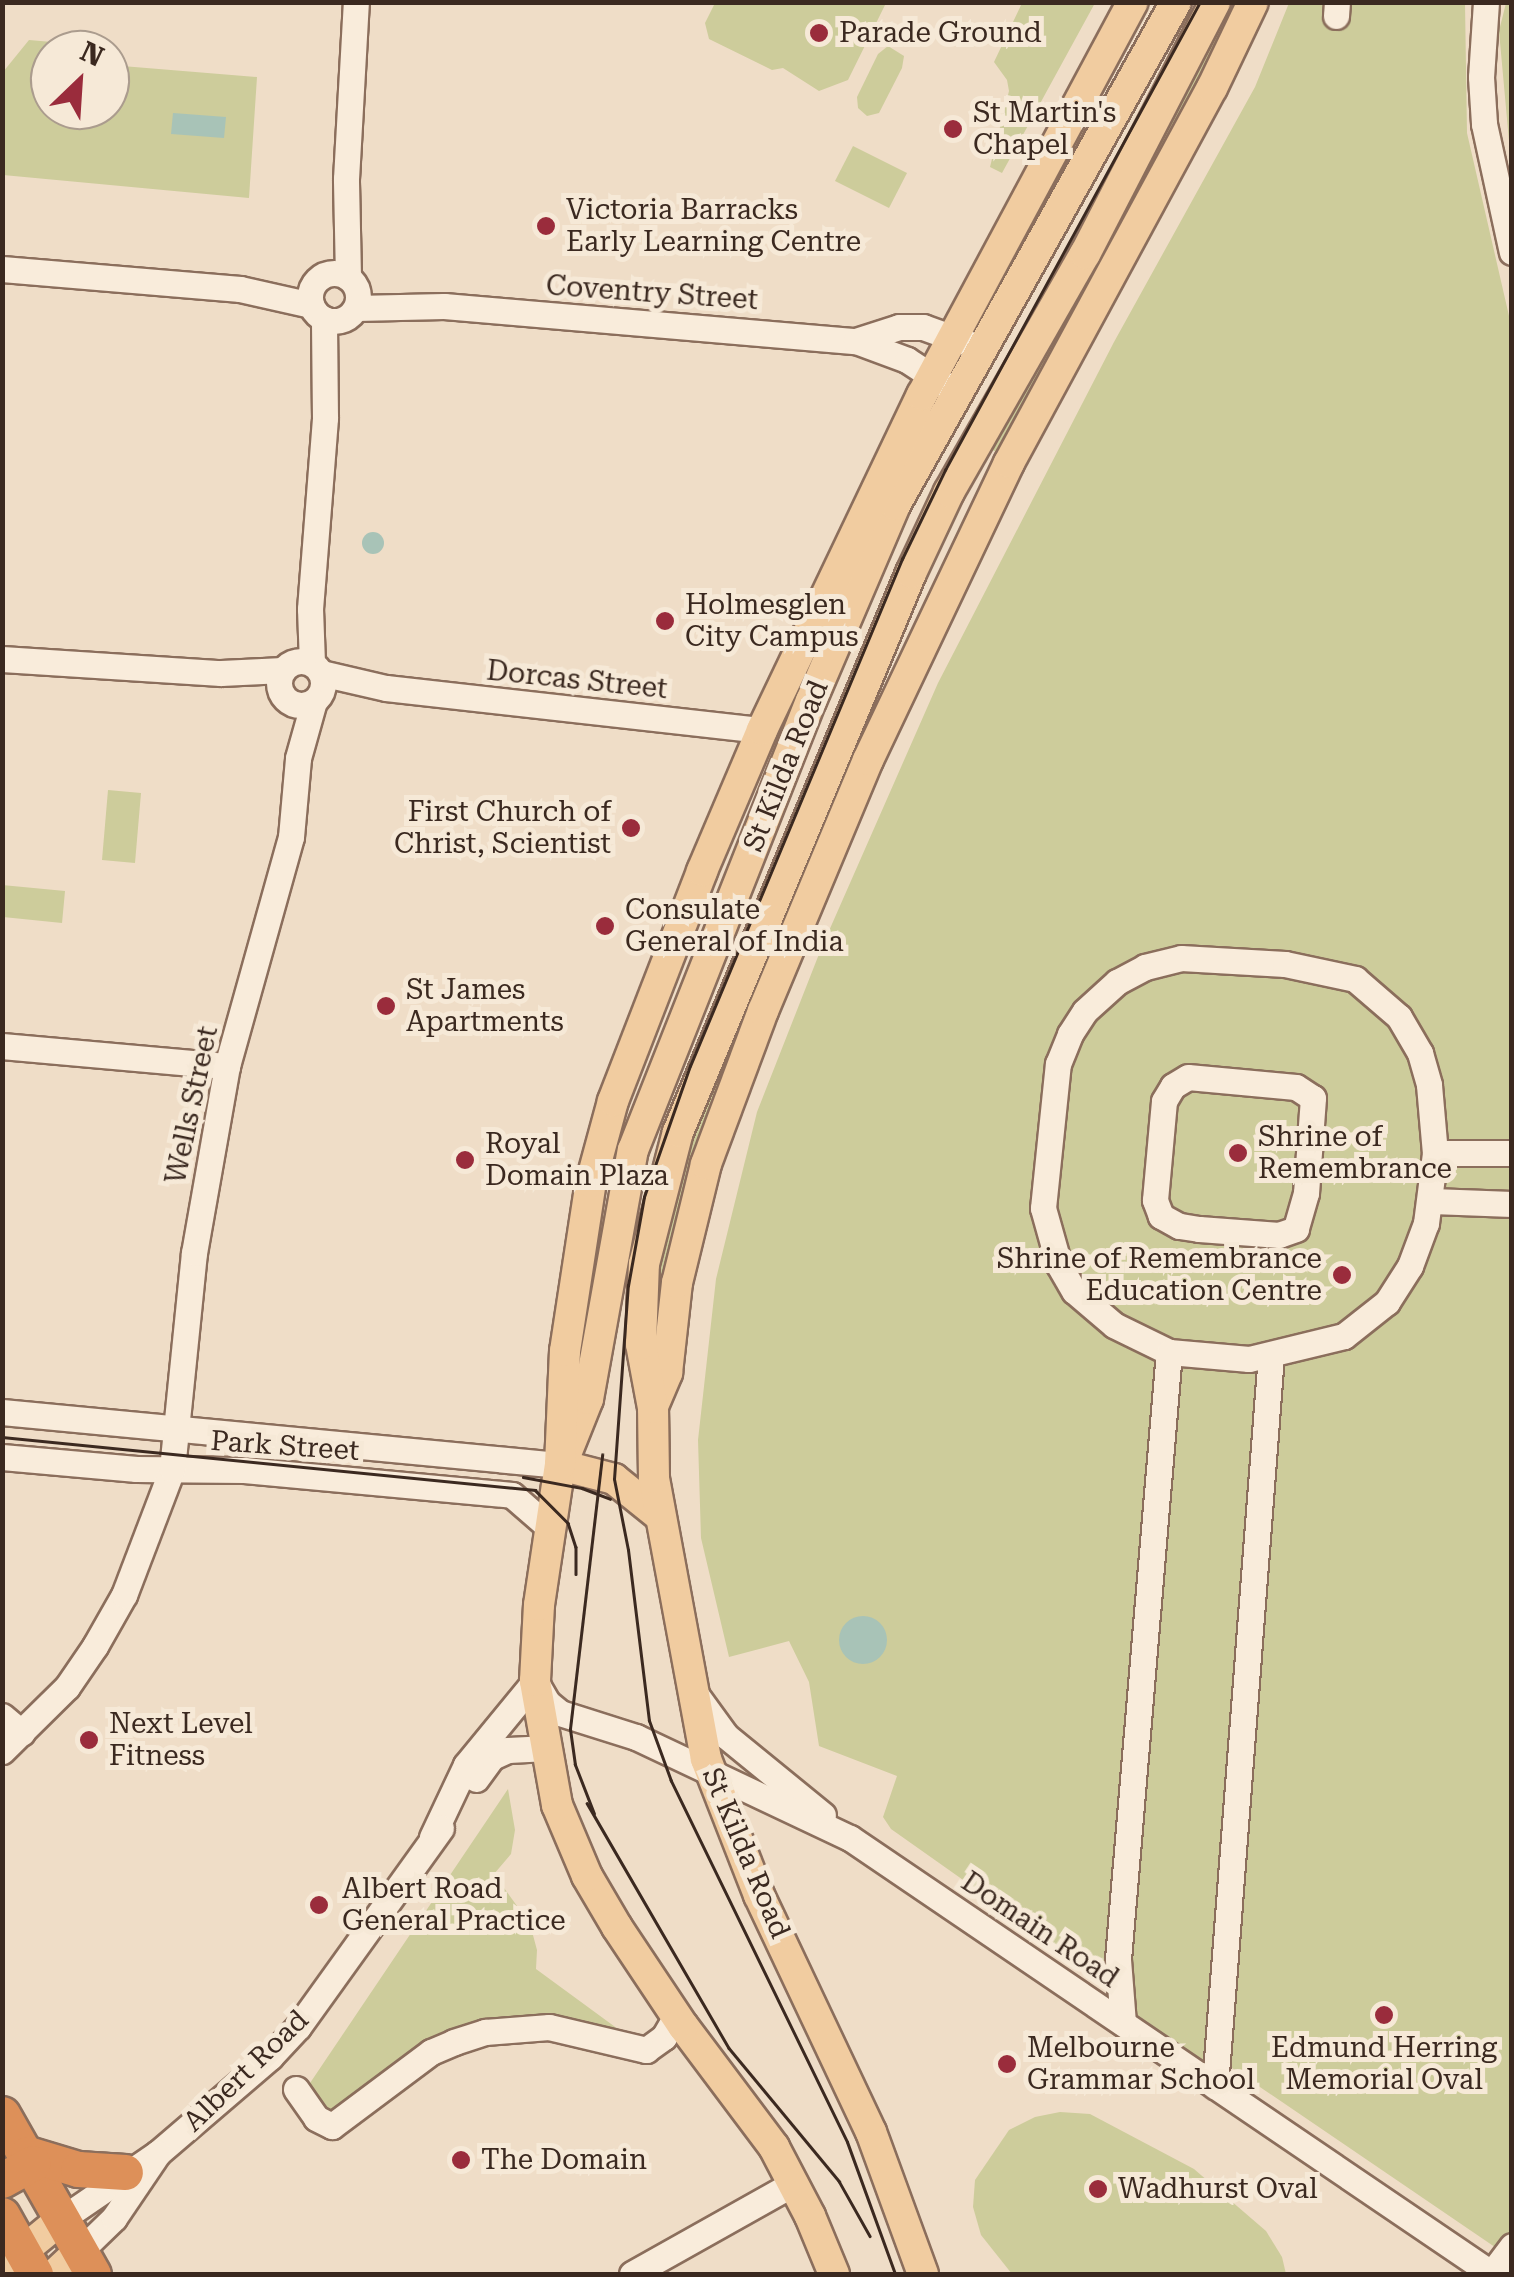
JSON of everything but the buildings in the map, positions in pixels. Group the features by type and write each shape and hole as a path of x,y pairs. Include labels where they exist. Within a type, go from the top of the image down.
{"highway":[{"path":"2,2114 21,2166 63,2218 76,2267"},
{"path":"21,2166 125,2172"},
{"path":"2,2215 20,2265"}],"main road":[{"name":"St Kilda Road","path":"834,2274 774,2147 676,2016 587,1876 556,1805 543,1748 535,1681 539,1605 560,1465 566,1351 591,1182 608,1118 702,870 762,730 966,342 1133,2"},
{"name":"St Kilda Road","path":"966,342 1176,2"},
{"name":"St Kilda Road","path":"923,2274 871,2132 759,1895 711,1773 660,1516 653,1408 641,1344 644,1264 678,1132 932,527 1085,254 1215,2"},
{"name":"St Kilda Road","path":"653,1408 667,1372 676,1282 706,1164 762,1011 868,760 1001,479 1212,88 1253,2"},
{"name":"St Kilda Road","path":"560,1465 577,1436 588,1399 634,1150 798,735 944,383"},
{"path":"762,730 839,746 868,760"},
{"path":"560,1465 614,1479 660,1516"},
{"name":"Albert Road","path":"20,2265 63,2218"}],"street":[{"name":"Wells Street","path":"2,1751 12,1725 67,1687 95,1646 124,1595 172,1469 194,1253 228,1066 291,837 346,179 356,2"},
{"path":"1486,2 1484,124 1512,252"},
{"name":"Coventry Street","path":"2,269 856,341 890,353 944,383"},
{"name":"Coventry Street","path":"856,341 899,327 935,328 966,342"},
{"name":"Dorcas Street","path":"2,660 386,688 762,730"},
{"path":"1182,958 1224,958 1323,969 1356,979 1420,1053 1429,1085 1435,1152 1432,1201 1410,1266 1344,1336 1250,1360 1168,1352 1114,1326 1081,1285 1046,1230 1044,1208 1058,1064 1070,1034 1145,967 1182,958"},
{"path":"2,1046 228,1066"},
{"path":"1188,1077 1210,1078 1296,1086 1312,1098 1306,1193 1296,1229 1279,1235 1207,1230 1178,1226 1161,1216 1156,1200 1159,1147 1164,1101 1174,1086 1188,1077"},
{"path":"1435,1152 1512,1153"},
{"path":"1432,1201 1512,1204"},
{"path":"1122,2023 1118,1959 1168,1352"},
{"path":"1215,2086 1271,1355"},
{"name":"Park Street","path":"2,1412 560,1465"},
{"name":"Park Street","path":"2,1458 244,1470 512,1495 550,1529"},
{"name":"Domain Road","path":"535,1681 547,1702 560,1713 636,1737 850,1838 1491,2274"},
{"name":"Albert Road","path":"432,1837 466,1765 535,1681"},
{"path":"690,1681 726,1736 850,1838"},
{"name":"Albert Road","path":"63,2218 158,2153 234,2090 298,2027 432,1837 462,1806 492,1757 508,1750 543,1748"},
{"path":"296,2090 316,2118 332,2126 431,2052 469,2036 550,2026 646,2050 664,2037 676,2016"},
{"name":"Albert Road","path":"76,2267 158,2153"},
{"path":"632,2274 794,2183"},
{"path":"1491,2274 1512,2246"}],"shaded area":[{"path":"715,2 886,3 848,80 819,91 783,68 772,70 709,39 705,23"},
{"path":"1022,3 1095,3 1002,173 990,167 1009,91 1007,80 994,62"},
{"path":"1226,3 1242,3 1002,456 985,445"},
{"path":"1289,3 1465,3 1467,133 1512,329 1511,2258 1213,2055 1210,2071 1128,2015 1129,1997 891,1829 883,1817 897,1776 819,1746 809,1682 789,1641 729,1657 701,1538 698,1440 716,1279 757,1112 821,949 938,683 1114,342 1255,87"},
{"path":"1506,3 1512,3 1511,163 1499,31"},
{"path":"30,40 30,130 130,130 130,67 257,77 249,198 3,175 3,72"},
{"path":"888,46 904,56 902,68 879,113 867,116 858,108 857,97 878,54"},
{"path":"173,113 226,117 224,138 171,134"},
{"path":"853,146 907,173 889,208 835,181"},
{"path":"373,532 381,535 381,551 373,554 365,551 362,543 365,535"},
{"path":"108,790 141,793 135,863 102,860"},
{"path":"832,798 836,800 666,1295 652,1293 687,1140"},
{"path":"2,885 65,891 62,923 3,917"},
{"path":"863,1616 880,1623 887,1640 880,1657 863,1664 846,1657 839,1640 846,1623"},
{"path":"508,1789 515,1830 511,1854 494,1874 530,1924 537,1950 536,1969 622,2032 484,2027 337,2119 304,2092"},
{"name":"Wadhurst Oval","path":"1060,2112 1090,2114 1194,2169 1266,2231 1282,2257 1286,2274 1012,2274 981,2235 973,2207 975,2180 1009,2130 1035,2117"}],"tram line":[{"path":"895,2274 847,2142 671,1781 649,1721 628,1550 614,1479 628,1286 644,1197 690,1066 902,559 945,470 1200,2"},
{"path":"2,1437 535,1490 568,1523 576,1547 576,1574"},
{"path":"594,1814 575,1765 570,1729 602,1455"},
{"path":"523,1477 582,1488 610,1499"},
{"path":"587,1803 729,2048 839,2181 870,2236"}],"place":[{"name":"Parade Ground","path":"819,33"},
{"name":"St Martin's Chapel","path":"953,129"},
{"name":"Victoria Barracks Early Learning Centre","path":"546,226"},
{"name":"Holmesglen City Campus","path":"665,621"},
{"name":"First Church of Christ, Scientist","path":"631,828"},
{"name":"Consulate General of India","path":"605,926"},
{"name":"St James Apartments","path":"386,1006"},
{"name":"Shrine of Remembrance","path":"1238,1153"},
{"name":"Royal Domain Plaza","path":"465,1160"},
{"name":"Shrine of Remembrance Education Centre","path":"1342,1275"},
{"name":"Next Level Fitness","path":"89,1740"},
{"name":"Albert Road General Practice","path":"319,1905"},
{"name":"Edmund Herring Memorial Oval","path":"1384,2015"},
{"name":"Melbourne Grammar School","path":"1007,2064"},
{"name":"The Domain","path":"461,2160"},
{"name":"Wadhurst Oval","path":"1098,2189"}]}
